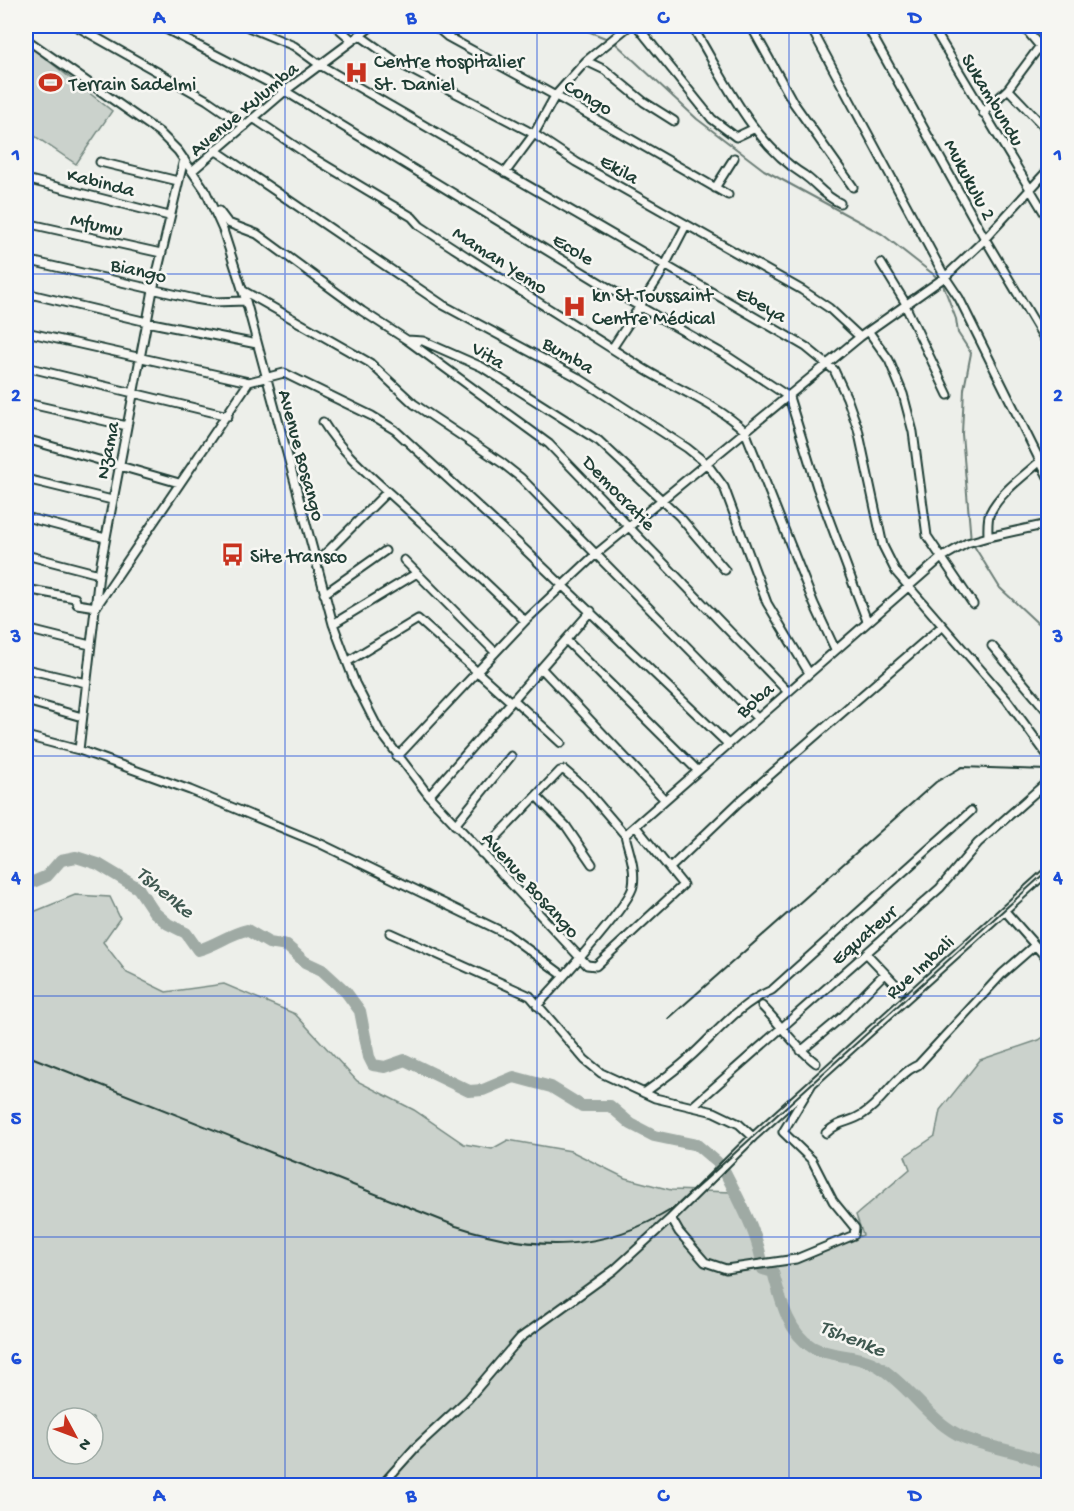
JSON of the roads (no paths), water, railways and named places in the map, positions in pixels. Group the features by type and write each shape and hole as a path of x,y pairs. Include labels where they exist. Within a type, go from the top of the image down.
{"street":[{"path":"76,26 207,100 245,126"},
{"name":"Ekila","path":"336,26 400,64 534,134 576,162 802,290 829,308 860,337"},
{"name":"Avenue Kulumba","path":"192,171 285,91 372,26"},
{"name":"Congo","path":"435,26 448,37 728,195"},
{"path":"505,173 534,134 555,96 586,61 629,26"},
{"path":"637,26 712,119 736,137 753,129"},
{"path":"692,26 753,129 795,171 804,175 829,198 840,203"},
{"path":"751,26 793,102 853,187"},
{"path":"810,26 945,277 969,316 1048,477"},
{"name":"Mukukulu 2","path":"867,26 984,237 1048,345"},
{"name":"Sukambundu","path":"932,26 1048,219"},
{"path":"1023,26 1048,56"},
{"name":"Ebeya","path":"248,27 294,46 320,65 664,264 828,363 840,381 858,429 883,546 906,587 1006,700 1048,756"},
{"name":"Ecole","path":"166,29 285,91 640,307 727,356 789,397"},
{"path":"983,113 1008,89 1042,47 1048,35"},
{"path":"26,50 28,41"},
{"name":"Avenue Bosango","path":"28,41 159,132 184,159 213,203 246,301 324,594 346,662 379,730 397,757 429,796 579,960"},
{"path":"586,61 605,70 644,102 674,121"},
{"path":"1008,89 1048,130"},
{"name":"Maman Yemo","path":"253,118 310,156 412,217 420,226 549,310 613,347 636,364 721,410 745,431 835,650"},
{"name":"Bumba","path":"215,150 443,304 577,377 687,447 707,464 719,476 724,487 767,603 809,673"},
{"path":"715,188 734,158"},
{"name":"Nzama","path":"79,750 90,645 105,538 153,290 184,159"},
{"path":"100,162 178,181"},
{"path":"397,757 525,621 596,555 860,337 938,283 1048,170"},
{"name":"Kabinda","path":"26,179 169,216"},
{"name":"Vita","path":"213,203 228,223 257,234 362,311 407,340 423,341 458,355 553,411 610,448 662,500 725,570"},
{"name":"Mfumu","path":"26,223 161,253"},
{"path":"613,347 659,277 686,225"},
{"name":"Biango","path":"26,260 213,302 246,301"},
{"path":"881,263 906,305 948,395"},
{"path":"242,290 370,363 414,404 521,478 758,718"},
{"path":"26,293 147,322 256,344"},
{"path":"26,332 90,345 140,360 249,382 265,376 284,373 384,423 452,481 728,744"},
{"path":"869,332 889,360 903,394 913,432 927,536 973,604"},
{"name":"Democratie","path":"407,340 549,444 631,525 788,692"},
{"path":"26,367 228,416"},
{"path":"26,589 75,598 77,604 96,607 249,382"},
{"path":"789,397 817,487 867,621"},
{"path":"26,403 127,426"},
{"path":"323,422 332,437 387,492 484,580 525,621"},
{"path":"26,439 120,464 179,483"},
{"path":"988,537 988,515 1048,454"},
{"path":"26,479 112,500"},
{"path":"317,562 387,492"},
{"path":"26,517 105,538"},
{"name":"Boba","path":"625,836 941,558 967,543 1048,524"},
{"path":"324,594 385,551"},
{"path":"26,555 99,574"},
{"path":"404,560 495,652"},
{"path":"333,624 417,573"},
{"path":"429,796 591,611"},
{"path":"346,662 418,619 476,672 561,743"},
{"path":"670,867 739,802 941,627"},
{"path":"26,629 90,645"},
{"path":"567,641 698,771"},
{"path":"992,646 1048,712"},
{"path":"26,669 86,683"},
{"path":"542,669 666,800"},
{"path":"26,701 82,717"},
{"path":"26,736 79,750 190,790 321,844 507,934 564,976"},
{"path":"455,825 511,756"},
{"path":"481,853 560,771 568,771 625,836 634,871 633,889 579,960 537,1006"},
{"name":"Equateur","path":"693,1106 940,888 978,843 1048,781"},
{"path":"536,796 566,826 592,864"},
{"path":"644,1093 688,1059 754,997 772,990 971,811"},
{"path":"579,960 587,966 596,966 683,885 636,827"},
{"name":"Rue Imbali","path":"381,1485 415,1448 468,1399 520,1338 614,1270 671,1218 753,1137 1048,872"},
{"path":"1005,911 1048,960"},
{"path":"390,933 530,996 585,1060 601,1073 655,1098 693,1106 728,1118 753,1137"},
{"path":"826,1133 839,1122 861,1116 873,1106 909,1069 918,1065 1002,974 1034,946"},
{"path":"866,953 901,990"},
{"path":"801,1051 843,1016 885,973"},
{"path":"762,1006 783,1026 801,1051 816,1063"},
{"path":"671,1218 679,1232 708,1265 726,1269 796,1259 845,1240 856,1232 833,1201 812,1160 783,1132 812,1084"}],"waterway":[{"path":"575,26 613,41 697,119 764,170 882,234 942,282 956,319 958,333 971,353 964,389 962,434 971,541 1000,588 1048,633"},
{"name":"Tshenke","path":"26,885 47,876 61,860 76,857 98,864 138,888 154,912 168,924 186,933 198,950 247,930 269,943 287,946 305,962 322,970 346,992 360,1011 369,1057 373,1065 385,1067 405,1060 469,1091 483,1090 514,1077 551,1087 582,1106 610,1106 631,1124 654,1136 697,1145 717,1162"},
{"name":"Tshenke","path":"725,1172 753,1231 763,1269 773,1272 786,1313 803,1340 819,1350 862,1359 878,1366 890,1374 930,1414 965,1438 1048,1464"}],"railway":[{"path":"668,1019 936,782 962,767 1048,770"},
{"path":"26,1055 456,1226 485,1235 541,1244 568,1244 594,1240 647,1223 674,1208 1048,870"}],"place":[{"name":"Centre Hospitalier St. Daniel","path":"356,72"},
{"name":"Terrain Sadelmi","path":"51,83"},
{"name":"kn St Toussaint Centre Médical","path":"574,306"},
{"name":"Site transco","path":"232,555"}]}
